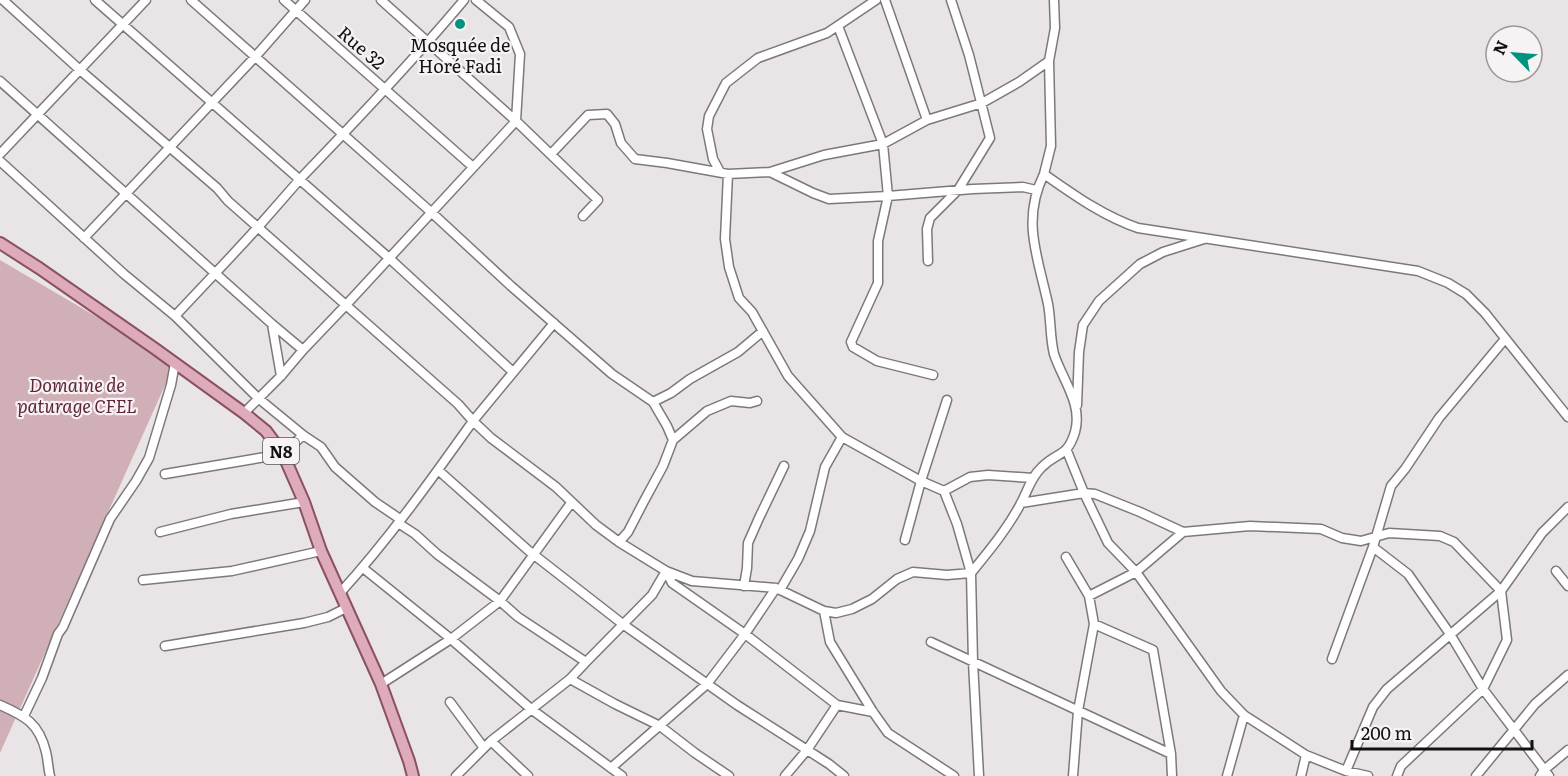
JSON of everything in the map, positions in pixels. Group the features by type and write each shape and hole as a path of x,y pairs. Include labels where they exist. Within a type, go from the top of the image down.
{"main road":[{"name":"N8","path":"0,243 175,363 266,431 283,454 321,551 381,684 413,776"}],"street":[{"path":"3,0 458,404 491,438 556,488 596,525 666,571 692,581 778,589 825,612 836,613 852,609 872,599 897,579 913,572 947,575 971,573 989,552 1021,503 1040,468 1067,451 1075,430 1079,352 1083,325 1100,301 1140,264 1163,252 1207,238"},
{"path":"95,0 389,258 513,372"},
{"path":"0,154 146,0"},
{"path":"191,0 612,374 653,402 673,440"},
{"name":"Rue 32","path":"284,0 473,167"},
{"path":"84,238 255,57 305,0"},
{"path":"381,0 516,121 597,200 583,216"},
{"path":"175,316 344,135 464,0"},
{"path":"244,413 281,376 516,121 520,54 509,27 476,0"},
{"path":"876,0 827,33 758,58 726,83 709,116 707,129 713,159 724,173 725,239 729,267 739,298 752,312 788,376 842,437 921,481 944,491 957,524 971,573 979,776"},
{"path":"885,0 927,120"},
{"path":"928,261 927,228 930,218 958,190 990,138 969,55 951,0"},
{"path":"1054,0 1055,28 1049,62 1051,146 1044,174 1036,190 1033,208 1034,244 1048,306 1054,353 1070,389 1077,414"},
{"path":"838,27 883,144 888,196 878,241 878,284 851,342 853,347 877,361 933,375"},
{"path":"551,154 588,115 607,114 615,124 621,143 635,159 724,173 770,172 824,155 883,144 927,120 982,103 1049,62"},
{"path":"0,81 303,350"},
{"path":"0,161 124,274 175,316 258,398 321,447 334,467 437,554 518,617 586,663"},
{"path":"770,172 829,199 1023,187 1036,190"},
{"path":"1044,174 1117,220 1137,228 1418,271 1448,283 1466,294 1485,313 1568,417"},
{"path":"340,593 363,568 438,470 472,421 554,323"},
{"path":"272,324 281,376"},
{"path":"653,402 738,352 763,331"},
{"path":"1332,659 1373,547 1391,486 1439,418 1505,339"},
{"path":"24,716 110,519 149,458 171,385 175,363"},
{"path":"905,540 947,400"},
{"path":"619,542 628,532 658,475 673,440 707,411 731,401 750,403 757,401"},
{"path":"165,474 283,454 303,435"},
{"path":"611,768 707,684 778,589 798,559 810,531 825,467 842,437"},
{"path":"1067,451 1108,543 1136,572 1221,691 1244,715 1306,754 1346,771 1368,776"},
{"path":"744,586 748,543 784,466"},
{"path":"438,470 534,555 624,625 737,705 844,776"},
{"path":"944,491 970,477 987,475 1033,478"},
{"path":"1021,503 1084,493 1095,494 1183,532 1250,526 1321,529 1342,538 1361,541 1389,533 1440,536 1454,542 1501,591 1508,640 1483,689 1401,766 1397,776"},
{"path":"160,532 231,514 303,502"},
{"path":"381,684 451,639 500,601 571,503"},
{"path":"1346,771 1373,707 1387,689 1501,591 1542,533 1568,507"},
{"path":"1089,596 1136,572 1183,532"},
{"path":"1373,547 1408,574 1450,634 1483,689 1545,774 1568,750"},
{"path":"143,580 232,571 321,551"},
{"path":"1066,557 1089,596 1094,624 1078,711 1073,776"},
{"path":"363,568 451,639 531,709 622,776"},
{"path":"456,776 492,741 570,679 652,595 666,571"},
{"path":"666,571 672,583 745,634 837,705 873,712"},
{"path":"1556,571 1568,586"},
{"path":"165,646 304,623 328,617 346,608"},
{"path":"825,612 830,642 888,733 954,776"},
{"path":"1094,624 1153,650 1171,754 1172,776"},
{"path":"932,642 1171,754"},
{"path":"1476,776 1535,704 1568,675"},
{"path":"570,679 660,726 729,776"},
{"path":"450,702 484,748"},
{"path":"0,705 24,716 42,736 50,776"},
{"path":"785,776 807,750 837,705"},
{"path":"1227,776 1244,715"},
{"path":"492,741 528,776"},
{"path":"1301,776 1306,754"}],"green space":[{"name":"Domaine de paturage CFEL","path":"0,260 175,363 0,753"}],"place":[{"name":"Mosquée de Horé Fadi","path":"460,24"}]}
